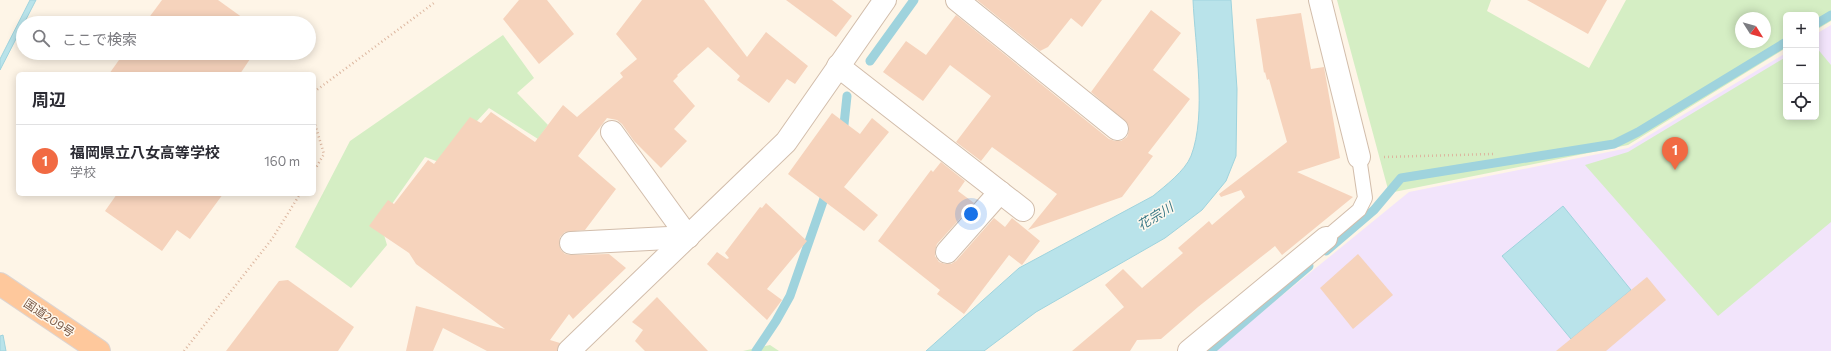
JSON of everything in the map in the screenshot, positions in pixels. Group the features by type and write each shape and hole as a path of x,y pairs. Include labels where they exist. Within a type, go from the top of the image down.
{"highway":[{"name":"国道209号","path":"0,284 99,351"}],"street":[{"path":"569,351 786,142 885,0"},
{"path":"957,0 1117,129"},
{"path":"1320,0 1359,157"},
{"path":"838,66 1023,210"},
{"path":"612,132 688,237"},
{"path":"947,252 1000,192"},
{"path":"571,243 688,237"},
{"path":"1188,351 1326,238"}],"lane":[{"path":"1326,238 1359,210 1365,198 1359,157"}],"path":[{"path":"316,91 434,3"},
{"path":"316,128 324,154 316,168"},
{"path":"1359,157 1493,154"},
{"path":"184,351 272,239 299,196"}],"shaded area":[{"path":"1831,25 1831,351 1214,351 1409,192 1628,148 1783,55 1783,120 1819,120 1819,32"}],"green space":[{"path":"1337,0 1491,0 1487,11 1589,68 1626,0 1831,0 1831,21 1819,28 1819,12 1783,12 1783,50 1628,145 1389,193"},
{"path":"503,35 534,78 517,93 548,125 538,139 489,108 439,162 425,157 380,221 387,245 351,288 295,247 350,141"},
{"path":"1819,51 1831,65 1831,222 1718,316 1585,165 1628,152 1783,59 1783,120 1819,120"},
{"path":"770,345 779,351 743,351"}],"water":[{"path":"30,0 36,0 28,16 22,16"},
{"name":"花宗川","path":"1193,0 1231,0 1237,89 1236,156 1226,181 1202,210 1165,238 1036,312 984,351 926,351 1019,268 1153,196 1174,178 1188,162 1196,139 1199,100"},
{"path":"16,28 16,39 0,70 0,59"},
{"path":"1563,206 1631,290 1571,339 1502,256"},
{"path":"3,335 6,351 0,351 0,336"}],"building":[{"path":"162,0 218,0 240,16 150,16"},
{"path":"519,0 547,0 574,34 539,64 503,19"},
{"path":"642,0 704,0 747,57 766,32 808,66 795,84 787,79 769,103 737,80 740,76 708,47 677,75 678,76 673,81 695,106 674,129 687,141 661,168 634,141 622,124 617,120 607,118 578,156 616,189 585,230 565,232 560,237 559,244 561,250 565,254 609,254 626,268 573,319 569,314 550,340 560,343 557,351 487,351 443,328 433,351 406,351 416,306 505,329 416,264 409,253 369,226 388,200 394,204 428,160 434,164 470,117 481,123 491,112 535,142 563,105 577,117 623,77 620,73 637,59 616,34"},
{"path":"786,0 832,0 852,16 836,37"},
{"path":"977,0 1102,0 1082,27 1071,18 1048,47 1040,51"},
{"path":"1527,0 1607,0 1588,34"},
{"path":"1151,10 1181,33 1153,70 1190,99 1148,153 1153,156 1122,197 1028,230 1057,194 992,147 981,161 956,142 991,96 950,65 923,101 883,72 906,41 926,55 956,15 1109,139 1121,141 1127,137 1129,131 1128,124 1091,92"},
{"path":"1301,13 1311,69 1324,67 1340,158 1297,172 1353,197 1282,255 1275,246 1198,307 1161,339 1137,340 1130,351 1072,351 1124,307 1105,285 1123,269 1142,288 1183,253 1178,248 1209,221 1212,225 1245,197 1241,190 1221,197 1219,194 1287,142 1269,79 1267,80 1265,72 1264,73 1256,19"},
{"path":"119,60 249,60 241,72 110,72"},
{"path":"832,113 860,134 872,118 889,132 844,187 878,215 864,231 788,174"},
{"path":"941,162 965,181 958,191 974,203 937,244 935,256 939,262 951,264 956,261 994,218 1005,227 1012,218 1040,241 1022,265 1009,255 964,314 937,294 940,290 878,241 931,170 933,172"},
{"path":"116,196 222,196 190,239 177,230 162,251 105,211"},
{"path":"766,203 807,241 767,289 782,300 767,320 707,264 717,252 727,259 729,258 725,253 760,207 762,208"},
{"path":"1358,254 1393,295 1353,329 1320,288"},
{"path":"1647,277 1666,300 1606,351 1556,351"},
{"path":"288,280 354,327 338,351 226,351 279,281"},
{"path":"657,297 708,351 645,351 635,341 643,330 632,322"}],"waterway":[{"path":"870,61 914,0"},
{"path":"1819,22 1831,15"},
{"path":"1326,251 1374,210 1401,178 1614,144 1638,132 1783,44"},
{"path":"843,134 847,96"},
{"path":"756,351 776,321 790,296 827,190"},
{"path":"1210,351 1309,266"}],"place":[{"name":"福岡県立八女高等学校","path":"1675,170"}]}
